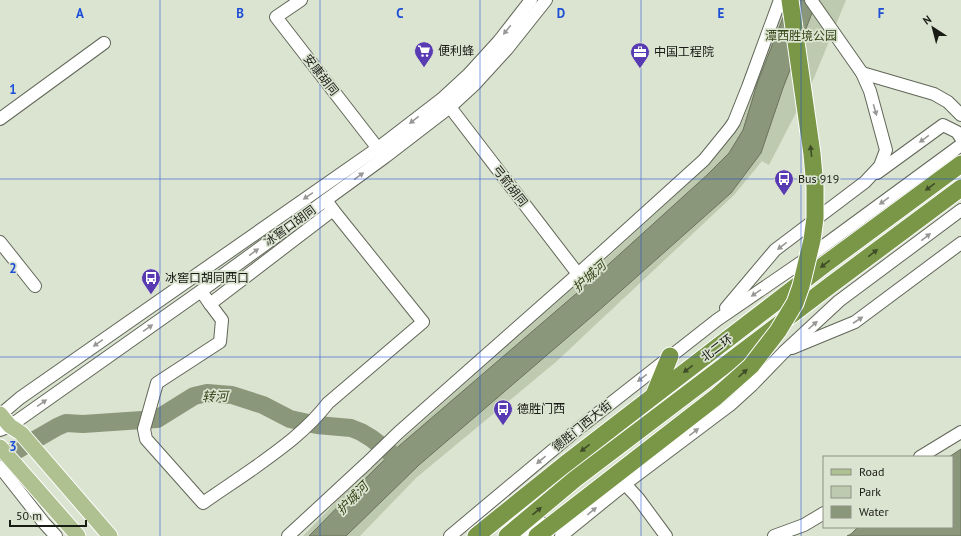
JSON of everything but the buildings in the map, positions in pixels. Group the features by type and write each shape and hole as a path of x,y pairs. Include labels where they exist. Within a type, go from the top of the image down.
{"highway":[{"path":"537,536 716,396 751,366 778,330 795,303 801,286 812,240 815,218 815,187 811,146 790,0"},
{"name":"北二环","path":"476,536 564,465 824,265 961,164"},
{"name":"北二环","path":"507,536 575,479 809,301 961,188"},
{"path":"654,396 670,356"},
{"path":"644,427 684,415"}],"main road":[{"path":"0,414 11,430 37,452 110,536"},
{"path":"0,447 7,468 78,536"}],"street":[{"name":"安康胡同","path":"301,0 276,17 381,152"},
{"name":"冰窖口胡同","path":"446,103 532,0"},
{"name":"冰窖口胡同","path":"0,414 26,394 381,152 446,103 476,84 507,49 546,0"},
{"path":"288,536 398,433 704,160 730,128 748,87 780,0"},
{"path":"811,0 862,73 870,91 886,150 880,166 865,182"},
{"path":"0,119 104,43"},
{"path":"862,73 934,94 948,102 961,115"},
{"name":"弓箭胡同","path":"446,103 578,274"},
{"path":"716,320 775,250 943,125 959,135"},
{"path":"716,320 803,261 961,145"},
{"name":"冰窖口胡同","path":"11,430 326,200 381,152"},
{"path":"201,291 222,320 220,342 157,383 144,430 146,439 203,503 281,449 301,433 328,403 423,322 326,200"},
{"path":"210,304 333,210"},
{"path":"561,536 625,484 730,405 839,301 961,210"},
{"path":"0,242 35,286"},
{"path":"784,352 855,322 961,243"},
{"name":"德胜门西大街","path":"450,536 578,429 716,320"},
{"path":"526,536 684,415 752,385"},
{"path":"922,456 961,432"},
{"path":"7,468 44,523 56,536"},
{"path":"625,484 638,498 666,536"},
{"path":"774,536 804,525 823,514"}],"green space":[{"name":"潭西胜境公园","path":"785,0 846,0 814,78 769,165 762,161 734,195 557,361 416,478 360,536 303,536 360,477 607,258 705,168 740,117"}],"water":[{"name":"潭西胜境公园","path":"790,0 817,0 783,88 761,153 731,193 596,313 419,465 346,536 309,536 399,446 577,293 707,175 729,153 743,130 758,81"},
{"path":"961,449 961,536 847,536 857,528 953,528 953,456 950,456"}],"waterway":[{"name":"转河","path":"0,460 66,423 83,424 157,419 194,396 207,393 232,395 263,405 290,419 317,425 351,428 371,438 405,464"}],"place":[{"name":"便利蜂","path":"424,68"},
{"name":"中国工程院","path":"640,69"},
{"name":"Bus 919","path":"784,196"},
{"name":"冰窖口胡同西口","path":"151,295"},
{"name":"德胜门西","path":"503,426"}],"water label":[{"name":"护城河","path":"589,276"},
{"name":"护城河","path":"352,498"}]}
